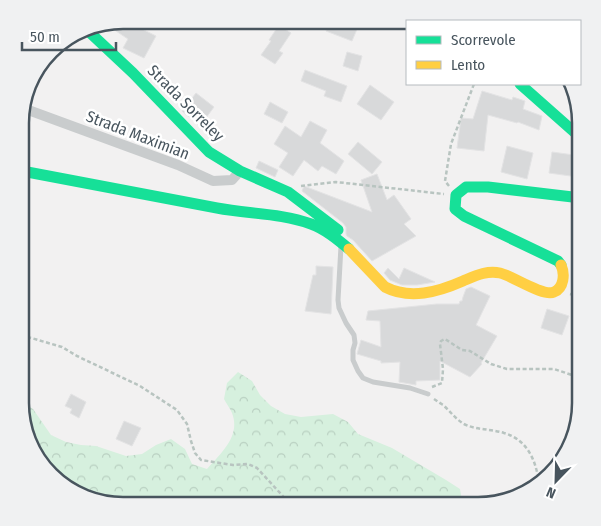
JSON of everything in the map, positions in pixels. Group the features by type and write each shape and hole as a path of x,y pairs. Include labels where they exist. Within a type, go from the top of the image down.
{"street":[{"name":"Strada Sorreley","path":"92,34 133,73 209,152 240,171 288,192 338,229 341,242"},
{"path":"521,85 572,130"},
{"name":"Strada Maximian","path":"30,111 213,181 232,180 240,171"},
{"path":"29,172 230,211 293,218 311,223 341,242 391,292 400,294 428,293 452,286 474,276 492,272 506,274 550,294 557,290 564,280 562,267 558,261 464,216 455,209 456,195 466,187 488,187 572,197"}],"lane":[{"path":"341,242 338,275 339,308 346,324 354,335 353,360 358,372 363,378 373,382 410,388 428,394"}],"path":[{"path":"456,195 445,181 446,172 451,144 474,85"},
{"path":"288,192 297,186 336,182 456,195"},
{"path":"29,337 62,347 140,386 177,410 187,424 195,453 201,460 233,465 248,464 257,468 284,497"},
{"path":"531,456 525,445 516,438 504,433 463,423 428,394 431,388 442,383 441,341 445,339 462,350 470,351 491,364 507,369 554,370 572,375"}],"green space":[{"path":"238,372 252,381 260,395 271,406 285,414 301,417 333,414 348,422 358,434 392,448 460,489 461,497 116,497 104,495 81,488 56,470 41,450 31,422 29,406 51,435 66,442 96,446 126,456 142,454 156,445 171,439 185,449 192,464 207,469 228,444 234,429 231,411 224,399 227,383"}],"building":[{"path":"114,29 142,29 156,36 144,58 123,48 128,39"},
{"path":"276,29 285,29 291,33 279,51 283,53 275,64 261,55 271,41 269,40"},
{"path":"327,29 357,29 352,41 326,31"},
{"path":"347,52 362,56 358,71 343,66"},
{"path":"305,70 347,86 341,102 324,96 326,91 301,81"},
{"path":"370,85 394,102 381,120 357,104"},
{"path":"482,91 512,100 513,97 525,101 523,109 542,116 539,130 518,122 488,115 484,151 457,148 461,118 473,119"},
{"path":"196,93 214,107 200,126 182,111"},
{"path":"270,102 288,112 282,123 264,114"},
{"path":"310,121 327,130 320,143 344,161 336,174 322,166 318,171 304,160 293,176 279,167 288,153 274,144 285,126 301,137"},
{"path":"358,142 382,162 372,174 348,154"},
{"path":"507,146 533,153 527,179 501,172"},
{"path":"552,152 572,155 572,176 549,173"},
{"path":"259,161 278,170 275,177 256,168"},
{"path":"377,174 387,200 394,195 411,219 404,224 416,236 372,261 347,236 346,227 343,223 302,191 304,186 372,212 361,180"},
{"path":"316,266 333,267 331,314 305,311 313,275 316,275"},
{"path":"388,268 399,279 404,268 435,282 402,285 390,280 384,273"},
{"path":"471,287 490,296 476,325 497,336 482,364 470,377 440,361 440,380 416,381 416,385 399,382 400,362 381,363 381,361 357,354 361,340 381,347 380,321 366,320 368,311 437,304 459,304 466,289"},
{"path":"547,309 569,316 562,335 541,328"},
{"path":"71,394 86,402 79,418 70,413 72,409 65,406"},
{"path":"124,421 141,428 132,446 116,439"}],"traffic: fast":[{"path":"92,34 133,73 209,152 240,171 288,192 338,230"},
{"path":"521,85 572,130"},
{"path":"29,172 217,208 300,220 321,229 349,249"},
{"path":"561,265 558,261 464,216 455,209 456,195 466,187 488,187 572,197"}],"traffic: slow":[{"path":"349,249 385,287 395,291 414,294 434,291 490,272 506,275 528,286 549,293 557,290 562,284 563,272 561,265"}]}
